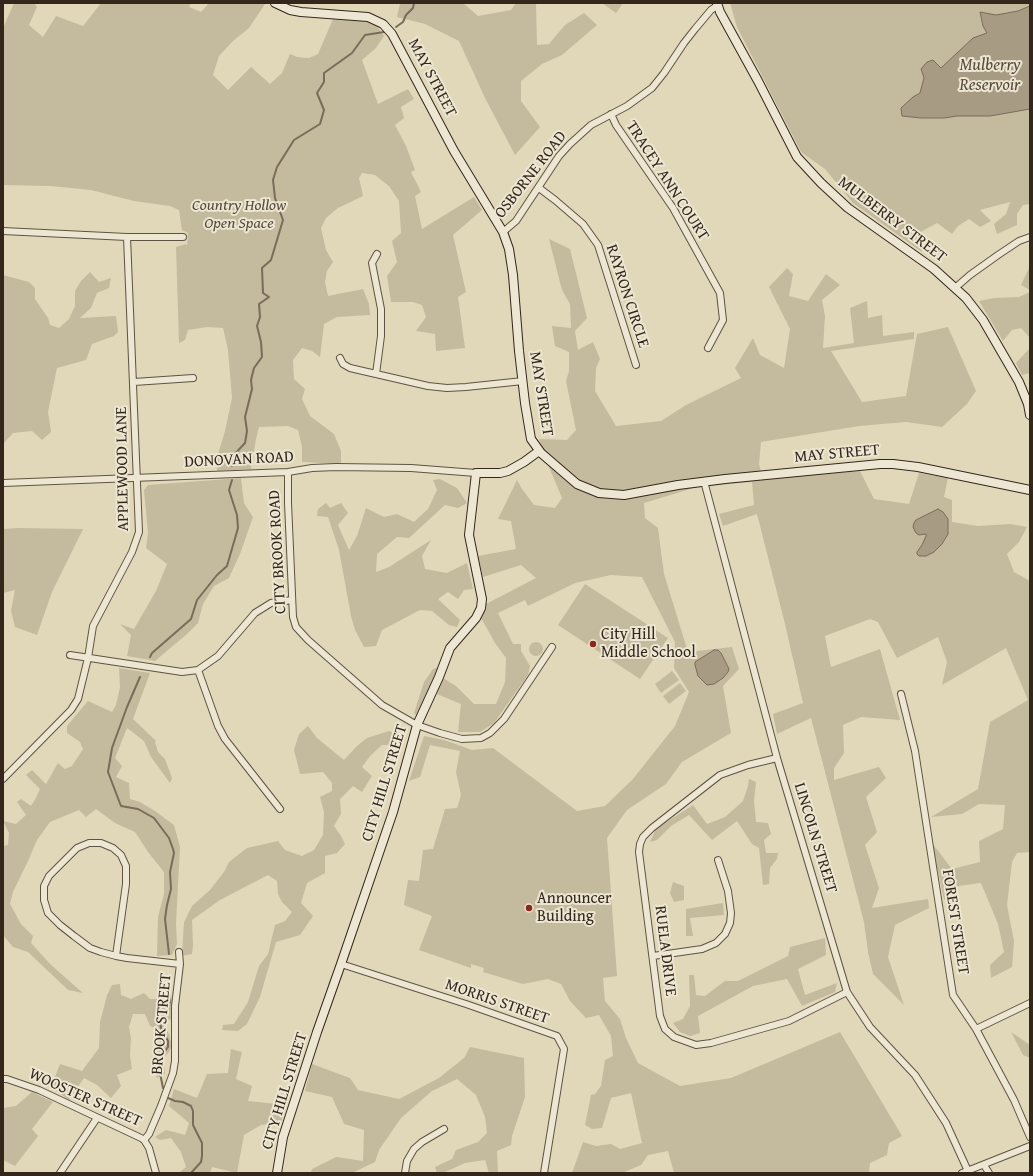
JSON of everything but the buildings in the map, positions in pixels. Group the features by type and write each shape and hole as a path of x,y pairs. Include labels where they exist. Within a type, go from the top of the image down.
{"street":[{"name":"MAY STREET","path":"275,3 290,10 301,12 368,17 387,28 407,60 457,156 503,232 509,249 513,275 523,381 531,439 539,451 577,484 599,493 630,494 704,481 893,464 918,467 1030,490"},
{"name":"OSBORNE ROAD","path":"503,232 516,221 559,156 570,144 591,125 632,103 652,88 688,39 717,4"},
{"name":"MULBERRY STREET","path":"717,4 758,80 792,148 805,166 832,194 858,216 934,269 955,288 978,313 991,333 1025,394 1030,415"},
{"name":"TRACEY ANN COURT","path":"611,114 616,125 673,208 720,293 723,320 708,348"},
{"name":"RAYRON CIRCLE","path":"539,188 583,224 598,245 636,365"},
{"path":"3,231 127,238 183,237"},
{"path":"955,288 970,275 1019,241 1030,236"},
{"name":"APPLEWOOD LANE","path":"3,779 71,710 78,699 88,658 93,626 132,552 139,532 127,238"},
{"path":"376,254 372,263 381,309 381,336 376,374"},
{"path":"340,358 344,364 350,368 422,385 448,388 523,381"},
{"path":"134,382 193,378"},
{"path":"476,473 500,473 508,471 539,451"},
{"name":"DONOVAN ROAD","path":"3,483 288,472 312,468 336,467 411,468 476,473"},
{"name":"CITY BROOK ROAD","path":"288,472 292,600 293,617 296,627 308,640 382,706 417,725 462,739 482,738 490,733 504,719 552,647"},
{"name":"CITY HILL STREET","path":"277,1173 281,1145 317,1032 393,812 417,725 439,677 450,648 476,618 481,608 482,599 469,535 476,473"},
{"name":"LINCOLN STREET","path":"704,481 777,758 847,992 870,1027 914,1075 946,1123 965,1172"},
{"path":"70,655 182,672 198,670 218,656 255,613 271,603 292,600"},
{"path":"198,670 218,726 225,739 280,809"},
{"name":"FOREST STREET","path":"901,694 915,751 953,995 976,1029 1014,1100 1030,1137"},
{"name":"RUELA DRIVE","path":"777,758 748,765 720,775 652,828 643,837 639,852 660,1016 665,1030 674,1037 696,1045 711,1043 790,1021 847,992"},
{"path":"116,956 126,884 126,866 121,855 113,848 101,843 88,843 77,848 49,876 44,886 44,900 48,913 60,925 90,948 116,956 180,964"},
{"path":"653,956 702,949 716,943 725,934 730,923 731,913 728,891 718,860"},
{"name":"BROOK STREET","path":"144,1140 161,1106 173,1073 175,1061 175,1006 180,964 179,952"},
{"name":"MORRIS STREET","path":"341,964 466,1004 557,1036 564,1049 544,1173"},
{"path":"976,1029 1030,1003"},
{"name":"WOOSTER STREET","path":"3,1080 7,1079 39,1090 133,1133 144,1140 149,1148 156,1173"},
{"path":"60,1173 98,1118"},
{"path":"405,1173 407,1161 414,1149 422,1142 444,1129"},
{"path":"965,1172 1030,1146"},
{"path":"984,1165 989,1173"}],"green space":[{"name":"Country Hollow Open Space","path":"14,3 34,3 37,7 29,25 43,37 56,16 83,26 101,3 191,3 189,7 201,12 209,3 263,3 265,4 249,28 233,41 219,56 213,75 228,90 251,67 270,84 282,73 290,54 297,57 309,58 318,54 333,19 366,21 377,26 384,36 376,48 362,60 378,104 408,89 414,99 401,107 404,118 395,125 406,146 415,170 411,172 421,192 415,196 422,229 474,197 482,210 453,235 466,292 458,297 465,348 436,351 435,334 416,331 426,317 422,305 413,302 391,302 387,276 397,262 392,241 401,233 399,201 389,186 375,175 362,173 359,178 363,196 338,208 326,218 321,228 326,250 333,262 327,271 325,282 328,296 363,289 369,304 370,315 337,317 324,324 320,357 312,351 302,348 293,360 294,379 305,389 302,399 310,416 334,434 341,451 341,464 302,462 302,447 298,430 288,426 259,427 251,469 217,471 217,458 225,431 232,398 228,350 223,328 207,327 188,330 185,340 179,343 176,247 186,244 187,246 188,233 182,230 179,210 170,206 134,201 91,190 51,186 3,185 3,28"},
{"path":"400,3 463,3 478,16 511,10 516,3 536,3 537,45 549,44 565,25 584,13 597,25 562,55 542,64 521,81 521,101 540,127 515,155 485,98 459,41 425,24 397,17"},
{"path":"602,3 623,3 616,13"},
{"path":"730,3 1030,3 1030,204 1023,205 1017,214 1017,225 997,234 994,224 1006,214 1010,202 980,210 991,221 980,227 969,219 958,226 952,234 937,223 917,234 922,252 853,203 825,169 801,152 737,27"},
{"path":"549,239 570,249 587,318 575,331 578,350 593,342 600,359 596,368 595,391 616,426 661,421 686,405 741,378 735,368 753,338 760,355 784,368 790,329 769,287 787,268 793,274 789,296 808,301 826,274 840,285 822,300 825,316 823,348 854,343 850,308 867,301 868,318 882,315 883,336 914,332 914,339 831,351 862,402 906,396 917,334 948,327 976,391 967,404 942,427 906,422 859,426 761,442 759,464 763,479 860,471 874,499 909,504 919,473 948,478 944,497 952,500 952,522 978,526 1010,524 1027,527 1019,542 1007,554 1014,572 1030,581 1030,852 1017,853 1012,862 1007,905 1014,941 1012,967 991,978 990,965 1004,952 998,924 981,883 958,886 944,900 932,843 952,869 980,862 979,841 1003,829 1005,805 979,804 962,814 931,817 978,789 990,722 1028,700 1006,648 942,685 947,662 938,637 897,658 878,622 870,619 825,636 831,667 880,649 900,720 861,717 843,725 844,753 834,768 834,780 879,767 886,778 866,797 877,832 865,845 879,888 872,908 928,899 929,908 895,925 888,957 904,1005 873,974 864,922 811,718 777,734 773,714 803,703 757,514 723,526 719,514 754,505 752,482 697,487 644,503 645,518 658,528 664,574 688,652 732,647 739,669 723,686 731,733 682,762 666,784 627,810 607,838 617,976 603,978 605,1001 620,1019 626,1038 638,1063 680,1086 731,1078 840,1032 902,1136 889,1143 887,1155 870,1163 869,1173 674,1173 668,1151 648,1155 641,1165 622,1173 572,1173 583,1142 596,1146 611,1144 620,1149 642,1143 631,1093 611,1098 602,1128 592,1129 585,1125 591,1095 595,1094 601,1086 605,1060 613,1056 611,1036 599,1015 586,1018 570,1001 561,984 548,979 523,984 483,972 484,968 471,964 471,968 419,950 432,916 404,905 408,880 419,881 423,850 433,849 445,809 457,808 461,795 456,772 460,751 430,745 420,777 409,781 424,736 444,740 472,750 493,748 577,811 605,806 633,779 675,726 689,692 674,668 675,642 642,577 611,575 575,583 528,606 525,600 498,613 513,644 521,644 521,651 530,666 528,675 494,723 480,732 458,732 461,704 437,694 443,678 456,686 474,704 496,704 505,682 506,658 495,643 481,618 486,604 536,578 521,565 483,577 478,556 516,549 511,521 498,519 517,480 534,505 555,508 562,498 539,439 567,440 576,430 566,381 569,371 569,352 555,346 552,326 571,328 570,304 562,290"},
{"path":"1030,266 1030,290 1021,285"},
{"path":"90,272 99,282 111,278 109,288 97,293 91,308 80,318 116,316 118,332 114,336 92,344 86,360 57,368 48,412 51,432 42,440 32,431 13,433 4,443 3,450 3,275 29,282 35,288 35,299 48,318 50,325 59,328 69,319 75,306 75,291 81,281"},
{"path":"1030,292 1030,338 1021,328 1012,330 1003,341 979,301 994,298 1019,297"},
{"path":"1030,348 1030,373 1022,375 1016,363"},
{"path":"241,478 244,503 253,517 240,554 229,578 214,586 203,604 198,623 155,661 127,656 131,635 120,624 134,629 156,591 167,564 146,548 148,533 144,490 148,485"},
{"path":"440,479 457,488 467,503 458,508 445,505 409,538 397,537 377,554 376,572 389,567 431,540 422,556 425,569 447,573 467,563 473,589 464,590 458,599 448,592 438,599 460,620 457,627 449,625 432,611 420,610 382,630 376,646 364,647 355,630 351,616 339,550 328,517 317,516 318,509 326,503 330,508 341,503 348,513 338,525 349,550 357,536 366,508 384,517 397,514 414,522 428,509 437,490 433,480"},
{"path":"3,529 83,529 52,592 37,635 15,627 11,611 15,590 3,593"},
{"path":"585,584 668,638 640,679 558,625"},
{"path":"536,642 541,644 543,649 541,654 536,656 531,654 529,649 531,644"},
{"path":"439,667 417,716 414,713 424,682 433,669"},
{"path":"119,668 150,673 133,719 156,741 158,752 165,759 172,778 170,783 151,757 144,741 127,728 115,758 122,766 116,777 129,783 130,799 140,802 174,825 180,847 176,924 177,944 172,955 157,956 158,917 164,894 164,872 148,852 135,832 115,823 96,809 86,817 79,810 50,822 37,840 13,892 10,904 21,924 33,936 31,943 50,964 83,993 68,990 28,952 13,947 3,935 3,846 8,845 9,833 3,821 16,824 26,815 17,802 21,799 31,806 36,798 40,789 26,775 32,770 46,784 58,763 65,769 72,766 83,749 80,742 67,733 67,726 88,701 112,712 116,705 120,687"},
{"path":"672,671 679,680 661,693 655,684"},
{"path":"680,683 686,691 669,704 663,696"},
{"path":"308,726 317,738 344,760 367,738 389,731 403,737 403,742 394,745 382,745 370,756 362,767 372,776 362,792 353,786 340,799 341,814 334,826 345,844 337,853 325,856 325,873 307,883 301,903 313,916 300,935 276,942 260,997 247,1024 238,1031 222,1030 223,1025 234,1024 248,1002 259,966 268,954 275,925 285,921 292,912 282,902 278,894 277,881 268,875 220,900 192,920 192,954 182,956 184,922 192,906 210,890 224,872 229,862 247,848 278,841 285,850 302,856 314,850 323,835 324,812 320,797 332,791 332,783 323,772 300,774 294,750 299,734"},
{"path":"749,779 756,782 754,801 756,822 768,823 771,834 764,840 766,853 778,853 777,859 770,868 769,884 763,885 759,848 752,844 737,821 712,840 689,815 671,826 657,840 650,842 656,829 693,805 707,824 725,817 743,801"},
{"path":"673,882 684,886 684,900 674,902 670,893"},
{"path":"723,903 724,915 690,918 693,936 686,936 686,909"},
{"path":"825,938 826,955 798,969 805,995 837,983 835,992 802,1006 787,979 753,986 698,1016 700,1033 690,1036 680,1032 673,1023 683,1019 690,1006 689,975 694,975 696,995 705,996 725,981 738,981 788,956 790,947"},
{"path":"120,984 121,995 131,999 144,993 150,999 156,999 166,991 171,994 171,1019 163,1024 169,1034 172,1046 163,1058 165,1074 157,1078 151,1058 161,1049 157,1029 150,1026 145,1014 133,1014 129,1027 131,1038 130,1055 132,1069 117,1075 121,1086 111,1098 97,1085 84,1078 69,1100 51,1087 60,1064 82,1071 99,1048 100,1022 107,995 112,985"},
{"path":"1011,1032 1030,1045 1030,1058 1023,1055"},
{"path":"470,1047 524,1058 525,1097 512,1136 511,1145 497,1151 498,1173 489,1173 485,1160 465,1163 443,1173 437,1173 435,1167 452,1159 456,1150 478,1142 487,1133 485,1117 476,1095 457,1079 432,1091 401,1118 379,1150 375,1162 352,1173 311,1173 312,1169 336,1157 363,1161 364,1130 344,1124 332,1097 305,1091 312,1064 350,1078 358,1090 399,1099 439,1078 464,1058"},
{"path":"231,1049 242,1052 236,1079 252,1086 248,1101 287,1105 281,1122 261,1125 244,1135 237,1173 212,1167 210,1173 179,1173 186,1167 181,1152 171,1138 160,1140 155,1137 166,1130 185,1135 189,1123 169,1106 174,1089 197,1098 207,1074 228,1073"},
{"path":"32,1092 53,1102 32,1129 38,1136 15,1166 3,1160 3,1108 16,1106"}],"water":[{"name":"Mulberry Reservoir","path":"1030,6 1030,109 990,116 921,118 902,116 901,108 920,93 924,78 921,69 927,62 933,60 941,68 973,38 987,33 983,26 980,12 996,15 1018,11"},
{"path":"938,509 943,512 948,519 948,534 942,544 934,552 926,556 919,556 917,552 922,545 926,534 919,535 916,533 913,527 914,523 916,520"},
{"path":"714,650 718,650 721,653 729,669 723,678 714,684 707,685 698,676 695,662"}],"waterway":[{"path":"396,27 403,22 406,15 413,8 414,3"},
{"path":"232,466 233,456 245,443 247,431 245,417 252,389 251,380 254,368 262,357 261,342 257,326 260,317 259,304 269,297 263,293 262,268 271,260 283,220 275,198 273,180 277,167 294,140 320,124 324,110 317,93 324,82 324,73 352,53 365,35 384,32"},
{"path":"150,657 152,653 191,619 197,600 217,575 227,566 238,528 237,515 229,490 232,480"},
{"path":"140,677 112,748 108,772 121,806 138,809 154,818 169,838 173,849 174,853 170,872 171,889 165,919 169,954"},
{"path":"163,1088 159,1068 159,1059 168,1047 168,1041 161,1028 160,1022 167,1015 170,1001 168,993"},
{"path":"168,1098 191,1106 193,1111 193,1125 202,1143 202,1156 201,1162 191,1173"}],"place":[{"name":"City Hill Middle School","path":"593,644"},
{"name":"Announcer Building","path":"529,908"}]}
